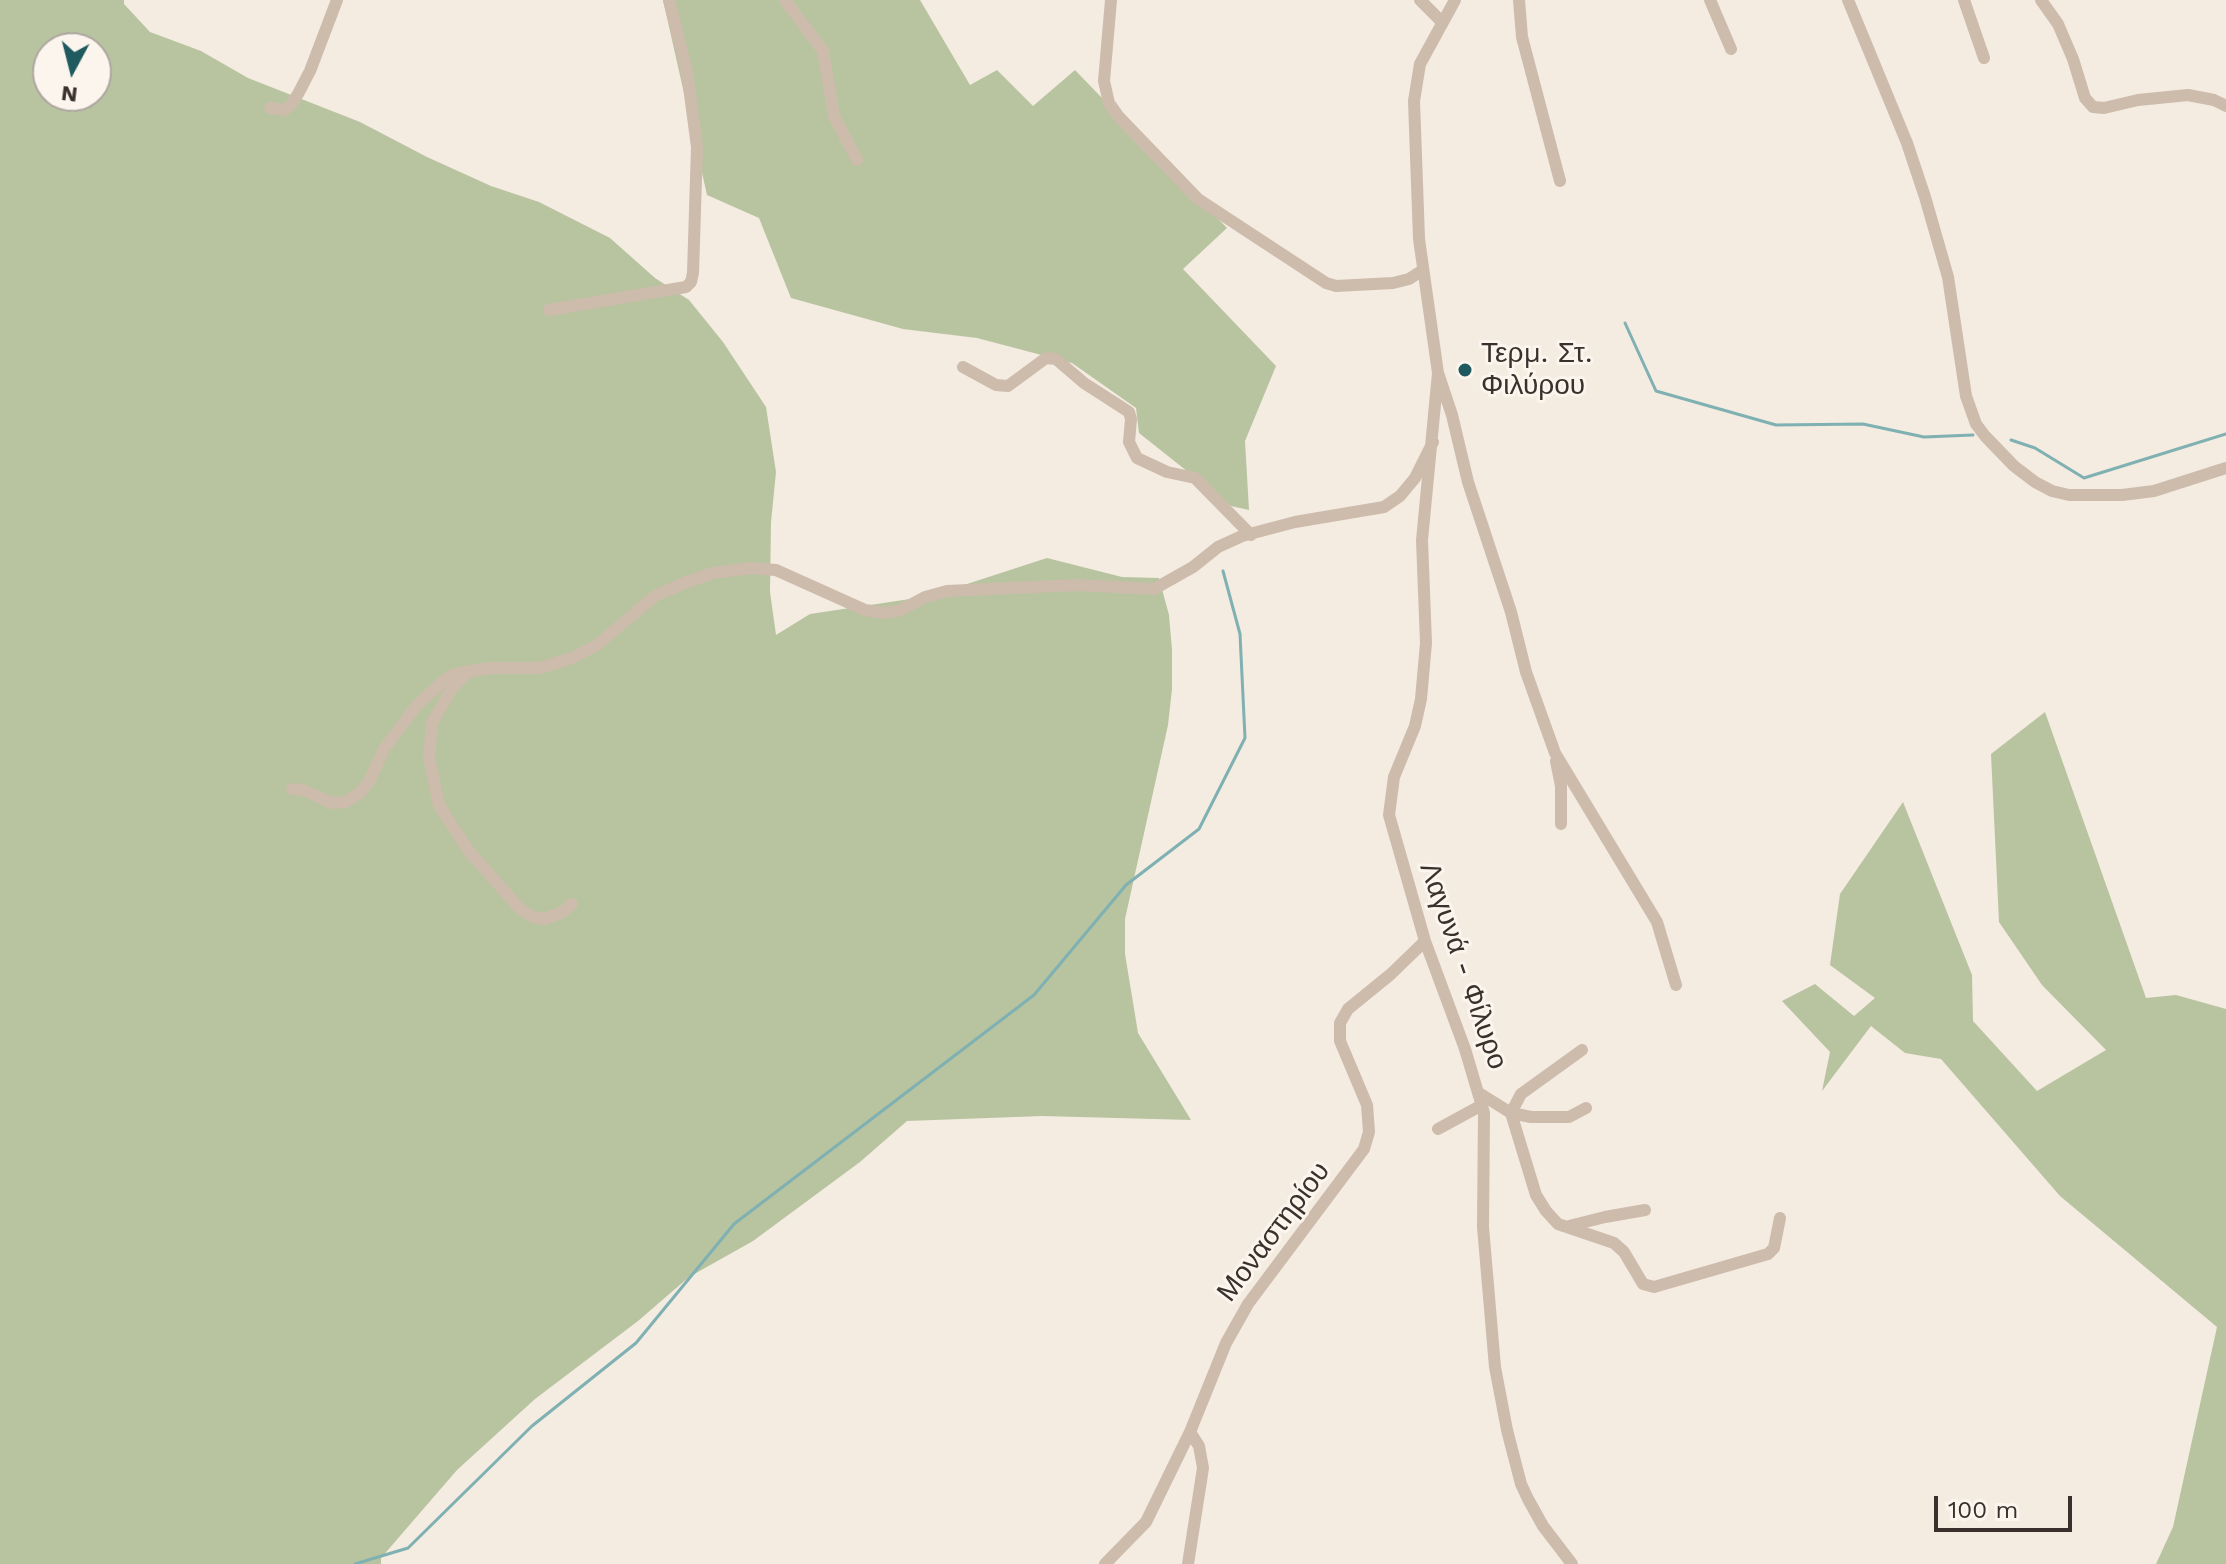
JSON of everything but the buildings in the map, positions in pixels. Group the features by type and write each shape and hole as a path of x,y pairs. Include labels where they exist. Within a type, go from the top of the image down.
{"street":[{"path":"270,108 284,110 298,94 337,0"},
{"path":"549,310 686,287 691,282 697,147 687,72 669,0"},
{"path":"785,0 823,51 834,116 857,160"},
{"path":"1111,0 1104,81 1109,103 1198,199 1326,283 1336,286 1393,283 1409,279 1423,270"},
{"path":"1420,0 1442,22"},
{"path":"1455,0 1420,64 1414,94 1419,239 1438,373 1468,482 1511,612 1526,672 1555,753 1561,786 1561,824"},
{"path":"1519,0 1522,37 1560,181"},
{"path":"1710,0 1731,49"},
{"path":"1848,0 1922,186 1948,277 1966,396 1976,424 1985,436 2014,466 2035,482 2069,495 2122,495 2154,491 2226,468"},
{"path":"1964,0 1984,58"},
{"path":"2041,0 2058,24 2085,98 2093,107 2188,95 2214,100 2226,106"},
{"path":"963,367 996,385 1008,386 1046,358 1056,359 1084,383 1129,412 1129,442 1137,458 1167,472 1195,478 1251,535"},
{"name":"Λαγυνά - Φίλυρο","path":"1438,373 1422,540 1426,643 1421,699 1415,726 1394,777 1388,807 1390,824 1425,941 1481,1099 1485,1126 1482,1178 1485,1255 1495,1367 1507,1430 1528,1499 1543,1526 1572,1564"},
{"path":"292,789 303,790 332,803 345,802 360,793 370,780 384,749 437,684 455,674 469,671 540,668 572,658 597,645 655,596 684,583 733,570 776,570 865,610 884,613 901,610 925,597 947,591 1076,585 1154,589 1193,567 1218,547 1242,536 1295,522 1384,507 1400,496 1415,478 1433,442"},
{"path":"469,671 452,688 432,723 429,757 439,805 468,850 520,909 544,919 563,912 572,904"},
{"path":"1555,753 1657,922 1676,985"},
{"name":"Μοναστηρίου","path":"1105,1564 1146,1522 1190,1432 1220,1356 1248,1304 1347,1176 1366,1144 1369,1126 1367,1105 1340,1041 1339,1027 1343,1015 1425,941"},
{"path":"1582,1050 1521,1094 1511,1113 1536,1195 1558,1224 1614,1243 1624,1252 1643,1284 1654,1287 1768,1254 1774,1248 1780,1218"},
{"path":"1438,1129 1481,1099 1511,1113 1554,1119 1569,1117 1586,1108"},
{"path":"1566,1227 1645,1210"},
{"path":"1188,1564 1203,1468 1199,1446 1190,1432"}],"green space":[{"path":"0,0 124,0 124,4 150,32 201,51 248,78 360,122 491,186 539,202 610,238 655,278 689,300 723,342 766,407 776,472 771,522 770,592 776,635 810,614 930,596 1047,558 1122,577 1159,578 1169,615 1172,689 1168,725 1125,919 1125,954 1138,1033 1191,1120 1042,1116 907,1121 860,1162 753,1241 689,1277 638,1321 535,1399 457,1470 381,1558 381,1564 0,1564"},
{"path":"663,0 920,0 970,85 997,70 1033,106 1075,70 1227,228 1183,269 1276,366 1245,441 1249,510 1231,506 1139,433 1136,408 1072,363 977,338 903,329 791,298 759,218 707,195"},
{"path":"2045,712 2146,998 2176,995 2226,1009 2226,1564 2156,1564 2173,1527 2217,1327 2060,1196 1941,1059 1905,1053 1871,1026 1822,1091 1830,1052 1782,1001 1815,984 1854,1016 1875,998 1830,965 1840,894 1903,802 1972,975 1973,1021 2037,1091 2106,1050 2042,985 1999,922 1991,754"}],"waterway":[{"path":"1625,323 1656,391 1776,425 1863,424 1924,437 1973,435"},
{"path":"2011,440 2035,448 2084,478 2226,434"},
{"path":"355,1564 408,1548 532,1426 636,1343 734,1224 1034,995 1126,885 1199,829 1245,738 1240,634 1223,571"}],"place":[{"name":"Τερμ. Στ. Φιλύρου","path":"1465,370"}]}
